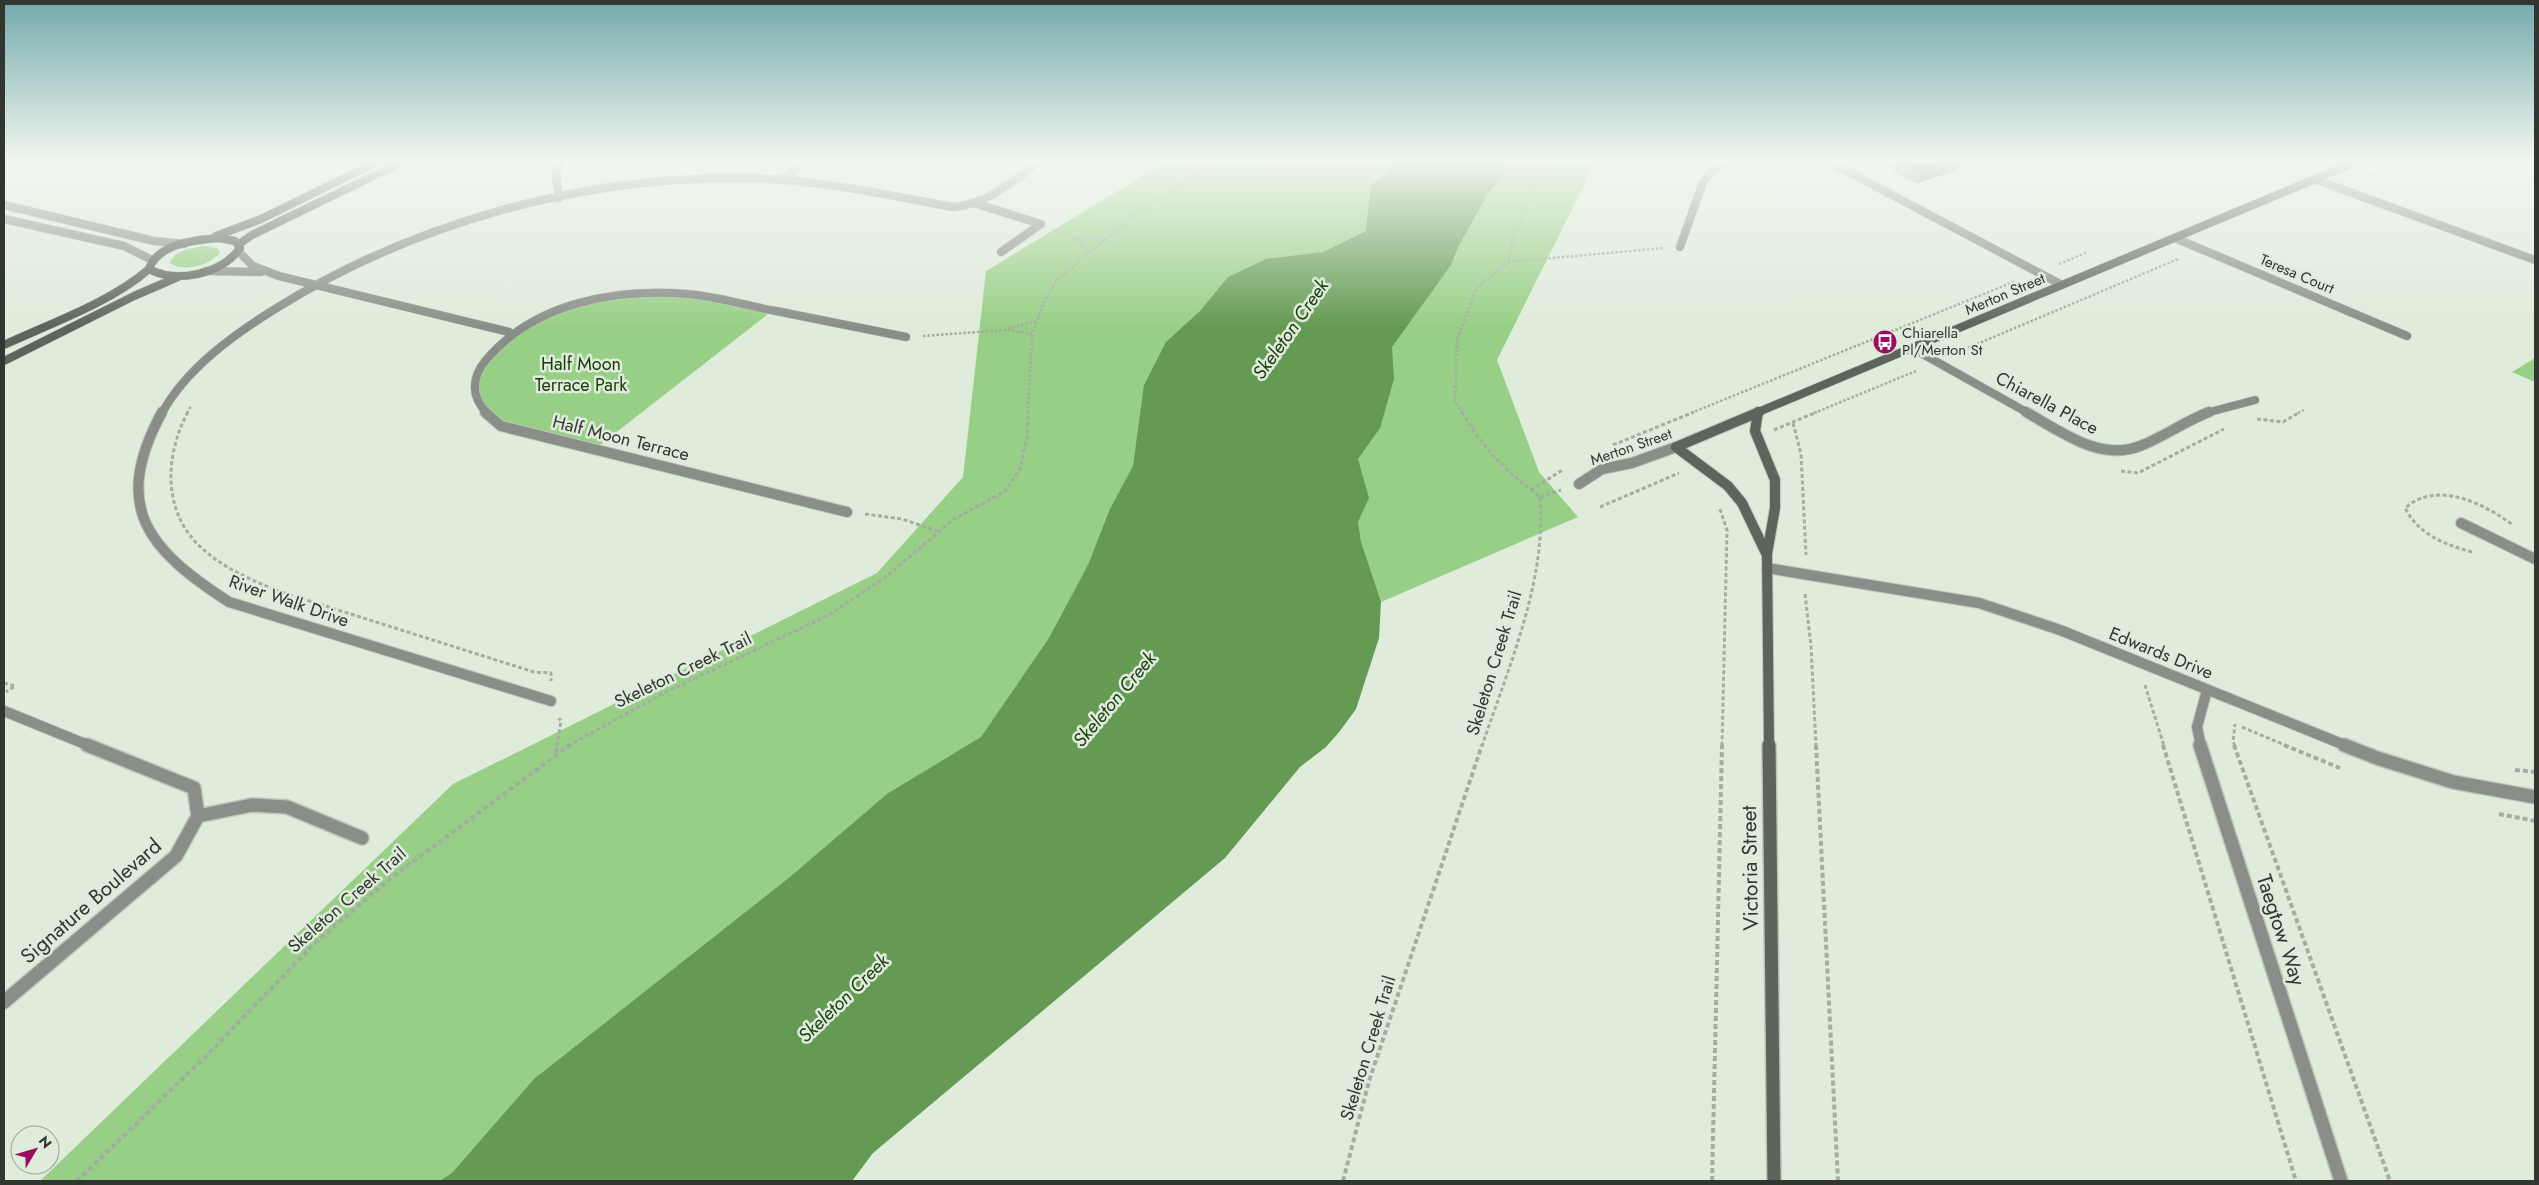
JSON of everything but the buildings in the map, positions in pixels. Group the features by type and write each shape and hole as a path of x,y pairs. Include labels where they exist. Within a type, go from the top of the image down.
{"street":[{"path":"51,216 154,241 184,244"},
{"path":"4,345 135,281 150,269 152,260 168,250 184,244 208,239 266,216"},
{"path":"202,272 226,263 257,232 290,216"},
{"name":"River Walk Drive","path":"486,216 434,232 355,263 283,302 234,336 182,385 161,415 145,443 138,497 150,530 165,553 195,580 229,602 551,701"},
{"path":"1016,216 1041,224"},
{"path":"1680,247 1691,216"},
{"path":"1930,216 2062,285"},
{"name":"Merton Street","path":"1579,484 1602,469 1632,463 1676,447 2227,216"},
{"path":"2414,216 2535,260"},
{"path":"4,219 124,246 152,260"},
{"path":"1001,252 1041,224"},
{"name":"Teresa Court","path":"2175,238 2407,336"},
{"path":"208,239 228,239 239,248 244,261 267,273"},
{"path":"150,269 160,275 181,276"},
{"path":"4,361 134,296 181,276 202,272 236,270 267,273 509,332"},
{"name":"Half Moon Terrace","path":"847,512 501,426 476,402 473,389 475,375 490,352 509,332 568,306 624,295 658,292 688,294 906,337"},
{"name":"Chiarella Place","path":"1912,348 2081,442 2100,450 2132,451 2213,410 2255,400"},
{"name":"Victoria Street","path":"1758,412 1756,434 1774,480 1775,508 1767,554 1774,1181"},
{"name":"Victoria Street","path":"1676,447 1728,486 1742,503 1767,554"},
{"path":"2461,523 2535,559"},
{"name":"Edwards Drive","path":"1767,568 1979,603 2060,630 2331,742 2453,782 2535,797"},
{"name":"Taegtow Way","path":"2207,690 2197,728 2198,738 2341,1181"},
{"path":"4,711 194,788 198,816 252,805 287,807 362,838"},
{"name":"Signature Boulevard","path":"4,1002 176,856 198,816"}],"path":[{"name":"Skeleton Creek Trail","path":"77,1181 200,1062 314,944 390,878 556,754 662,694 829,615 886,577 954,519 1005,491 1020,470 1027,437 1032,334 1036,321 1057,280 1136,216"},
{"path":"1523,216 1514,235 1508,262 1680,247"},
{"path":"1041,224 1075,238 1106,240"},
{"path":"1075,238 1089,253"},
{"path":"1756,434 1778,429 2201,248"},
{"name":"Skeleton Creek Trail","path":"1344,1181 1370,1081 1529,606 1542,521 1540,497 1506,470 1476,436 1455,401 1457,340 1476,289 1508,262"},
{"path":"1609,447 2020,280"},
{"path":"906,337 1005,330 1036,321"},
{"path":"1005,330 1032,334"},
{"path":"193,402 172,447 168,465 169,482 177,513 195,542 249,579 278,591 534,672 551,673 551,701 561,721 556,754"},
{"path":"1600,507 1700,464"},
{"path":"1531,490 1566,468"},
{"path":"1712,1181 1727,530 1720,509 1715,502"},
{"path":"847,512 902,519 937,532"},
{"path":"1805,555 1805,574"},
{"path":"1814,592 1805,591 1810,646 1838,1181"},
{"path":"2136,681 2153,688"},
{"path":"4,683 15,686 4,694"},
{"path":"2145,685 2296,1181"},
{"path":"2201,707 2235,724 2348,771"},
{"path":"2235,724 2233,741 2244,774 2390,1181"},
{"path":"2494,813 2535,821"}],"green space":[{"path":"1076,216 1568,216 1497,360 1539,472 1578,517 1381,602 1183,642 679,1181 40,1181 46,1175 60,1175 60,1162 453,784 877,573 963,477 986,271"},
{"path":"204,246 217,248 220,253 210,261 196,266 182,267 170,263 175,255 180,252"},
{"name":"Half Moon Terrace Park","path":"658,292 772,311 596,448 501,426 476,402 475,375 490,352 509,332 568,306"},
{"path":"2535,358 2535,382 2512,372"}],"water":[{"name":"Skeleton Creek","path":"1368,216 1475,216 1459,245 1451,265 1392,347 1394,379 1380,428 1358,459 1369,498 1358,522 1361,542 1381,602 1379,638 1356,709 1326,747 1300,767 1225,858 873,1153 852,1181 440,1181 452,1173 534,1079 790,877 887,794 981,737 1049,638 1088,565 1110,509 1133,466 1144,385 1166,342 1200,311 1228,277 1266,259 1323,252 1366,231"}],"place":[{"name":"Chiarella Pl/Merton St","path":"1885,342"}]}
